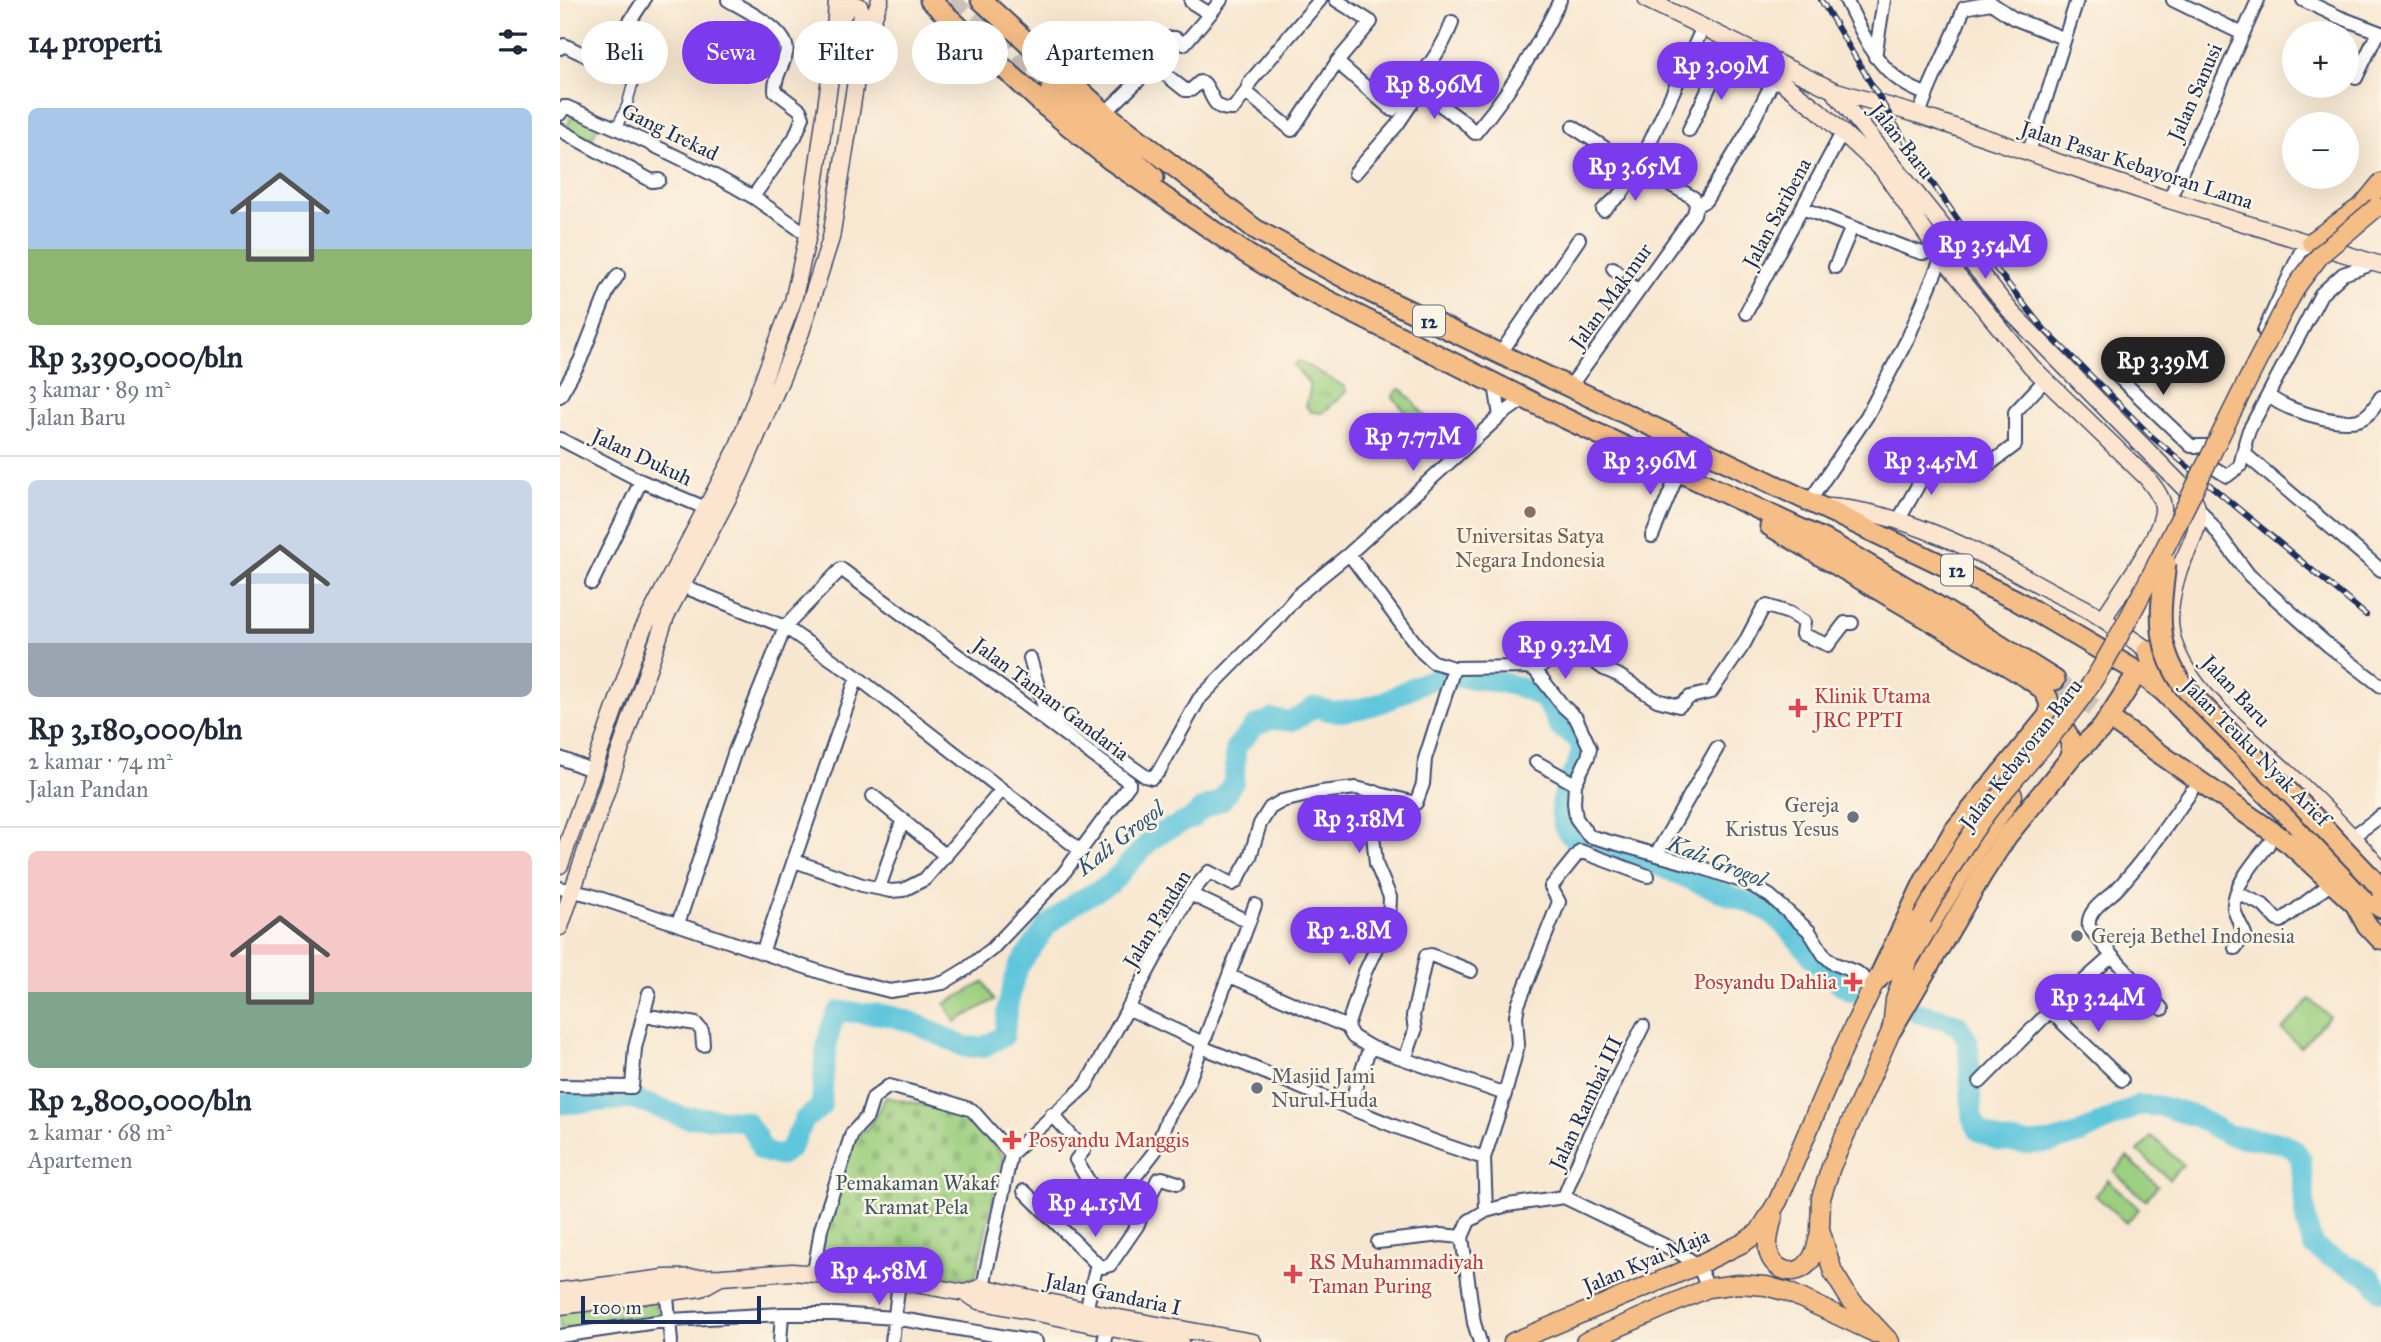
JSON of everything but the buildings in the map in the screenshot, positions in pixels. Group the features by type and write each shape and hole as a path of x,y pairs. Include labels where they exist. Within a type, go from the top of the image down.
{"highway":[{"name":"12","path":"930,0 1046,107 1109,159 1247,254 1299,286 1495,384 1865,561 2055,680"},
{"name":"12","path":"981,0 1196,219"},
{"name":"12","path":"1051,89 1098,117 1149,160 1213,196 1255,229 1340,277 1816,504"},
{"path":"1731,495 1784,535 1878,588 2039,686 2046,693 2051,708 2048,716 1953,832 1920,889 1876,983"},
{"name":"Jalan Teuku Nyak Arief","path":"1816,504 2003,593 2138,672 2164,692 2371,900"},
{"path":"2166,563 2160,623 2164,648 2176,676 2310,813 2371,900"},
{"path":"2147,650 2164,692"},
{"path":"1892,1029 2001,845 2072,757 2110,726 2138,672"},
{"path":"2038,728 2051,725 2063,728 2071,737 2072,757"},
{"name":"12","path":"2110,726 2290,844 2326,876"},
{"path":"2110,726 2191,792 2290,859 2326,876"},
{"name":"Jalan Teuku Nyak Arief","path":"2326,876 2371,900"},
{"name":"12","path":"2371,900 2381,914"},
{"name":"12","path":"2371,900 2381,926"},
{"name":"Jalan Teuku Nyak Arief","path":"2371,900 2366,924 2381,940"}],"main road":[{"path":"835,21 837,0"},
{"path":"871,21 880,0"},
{"path":"1653,1 1703,27 1731,46 1833,90"},
{"path":"838,21 851,4 859,6 861,21"},
{"name":"Jalan Baru","path":"1731,46 1843,131 1882,169 1939,254 2044,380 2147,478 2158,492 2163,505 2155,536 2103,619"},
{"path":"560,865 642,631 736,451 796,292 808,235 829,84"},
{"path":"560,927 566,889 666,616 740,475 801,332 831,238 855,84"},
{"name":"Jalan Baru","path":"1833,90 2012,313 2193,497 2198,508 2198,526 2185,554 2172,600 2170,620 2181,663 2213,702 2353,836 2381,870"},
{"name":"Jalan Pasar Kebayoran Lama","path":"1833,90 1919,115 2168,200 2378,264"},
{"name":"Jalan Pasar Kebayoran Lama","path":"1846,104 1882,103"},
{"path":"2311,242 2363,205 2381,183"},
{"name":"Jalan Kebayoran Baru","path":"1778,1200 1839,1059 1876,983 1891,969 1926,923 1993,823 2096,696 2119,657 2308,285 2380,209"},
{"name":"Jalan Kebayoran Baru","path":"1890,1342 1843,1290 1830,1264 1820,1229 1821,1198 1831,1167 1892,1029 1895,1000 1909,959 1968,838 2077,704 2100,668 2164,550 2298,284 2321,254 2380,209"},
{"path":"796,292 813,295"},
{"path":"1816,504 1898,521 1936,534 2016,571 2103,619 2147,650 2162,658 2181,663"},
{"path":"2155,536 2162,550 2174,555 2185,554"},
{"path":"1778,1200 1768,1243 1769,1254 1778,1267 1794,1272 1808,1264 1817,1245 1820,1229"},
{"name":"Jalan Kyai Maja","path":"1513,1342 1698,1265 1743,1243 1759,1232 1778,1200"},
{"name":"Jalan Gandaria I","path":"560,1306 721,1277 814,1273 899,1281 1086,1311 1107,1329 1253,1342"},
{"path":"1585,1342 1708,1288 1738,1284 1775,1288 1814,1303 1890,1342"},
{"name":"Jalan Gandaria I","path":"560,1291 666,1285"},
{"name":"Jalan Gandaria I","path":"976,1294 1107,1329 1180,1342"}],"street":[{"path":"630,21 644,0"},
{"path":"728,0 776,30 787,45 788,51 775,84 775,91 800,110 803,117 795,137 753,197"},
{"path":"1179,41 1184,44 1222,0"},
{"path":"1177,84 1189,91 1200,82 1204,83 1213,102 1226,110 1233,109 1250,82 1320,0"},
{"path":"1417,89 1464,122 1475,133 1525,64 1560,0"},
{"path":"1846,0 1875,57 1889,73 1909,88 1926,94"},
{"path":"1875,57 1884,0"},
{"path":"2029,152 2063,37 2077,0"},
{"path":"2173,0 2187,3 2242,34"},
{"name":"Jalan Sanusi","path":"2168,200 2258,0"},
{"path":"2303,0 2379,32 2359,72"},
{"path":"1191,2 1210,14"},
{"path":"1246,92 1292,130 1337,62 1371,22 1343,2"},
{"path":"1919,115 1964,8 1992,2 2013,18 2063,37"},
{"path":"1355,173 1397,125 1452,22"},
{"path":"1603,210 1622,193 1639,168 1703,27"},
{"path":"560,48 564,45 581,54"},
{"path":"1689,130 1731,46"},
{"path":"1337,62 1392,110 1417,89"},
{"name":"Jalan Makmur","path":"1569,387 1694,214 1696,206 1706,201 1748,131 1774,77"},
{"path":"617,127 633,84"},
{"path":"1098,117 1135,84"},
{"name":"Gang Irekad","path":"564,110 617,127 702,167 753,197 808,235"},
{"path":"1573,127 1694,198 1696,206"},
{"path":"560,130 652,181 659,180"},
{"name":"Jalan Saribena","path":"1746,313 1843,131"},
{"path":"1802,208 1914,251 1939,254 1908,338 1816,504"},
{"path":"1835,267 1852,227"},
{"path":"1500,355 1579,240"},
{"path":"2311,242 2300,253 2240,383 2206,446 2211,466 2227,476 2240,466 2249,430 2321,294 2343,274 2378,264"},
{"path":"1613,268 1638,292"},
{"path":"560,396 580,361 608,290 618,275"},
{"path":"2111,370 2191,446 2206,446"},
{"path":"1898,521 1930,464 1949,450 1978,473 2015,445 2015,412 2044,380"},
{"path":"1495,384 1500,416"},
{"path":"2268,395 2273,400 2312,416 2357,420 2367,415 2381,397"},
{"path":"1030,658 1043,704 1145,776 1153,778 1199,699 1297,596 1349,554 1500,416 1524,398"},
{"name":"Jalan Dukuh","path":"560,439 641,481 708,509"},
{"path":"2245,443 2246,454 2253,461 2381,570"},
{"path":"1652,536 1679,471"},
{"path":"592,583 641,481"},
{"path":"2198,508 2249,575 2329,646 2381,686"},
{"path":"1349,554 1422,652 1433,662 1453,670 1527,667 1535,670 1576,719 1590,748 1588,757 1568,780"},
{"name":"Jalan Taman Gandaria","path":"566,889 838,978 890,991 943,983 992,949 1063,874 1129,785 1128,780 844,570 838,570 785,627"},
{"path":"681,586 785,627 858,677 1082,850"},
{"path":"1535,670 1569,647 1657,700 1679,706 1690,697 1711,692 1744,644 1763,608 1767,606 1789,613 1804,622 1802,634 1828,645 1845,623 1852,623"},
{"path":"678,924 735,751 785,627"},
{"name":"Jalan Pandan","path":"1011,1154 1086,1085 1190,894 1209,872 1232,884 1236,882 1250,857 1260,824 1270,807 1282,801 1321,792 1356,788 1416,803 1423,784 1425,759 1449,690 1453,670"},
{"path":"762,953 858,677"},
{"path":"1656,855 1717,748"},
{"path":"560,758 594,771"},
{"path":"1536,762 1568,780 1576,818 1589,836 1720,873 1746,883 1770,896 1809,931 1824,955 1833,963 1876,983"},
{"path":"795,861 879,888 903,890 915,886 946,856 1002,789"},
{"path":"1347,1027 1365,972 1390,921 1390,897 1377,864 1371,815 1376,792"},
{"path":"2162,1009 2112,956 2089,926 2090,914 2116,890 2143,858 2191,792"},
{"path":"873,796 946,856"},
{"path":"2353,836 2381,816"},
{"path":"879,888 902,819"},
{"path":"2235,948 2245,934 2234,908 2237,893 2250,867 2268,845"},
{"path":"1486,1211 1484,1158 1518,1045 1518,1005 1559,902 1551,887 1580,850 1648,876"},
{"path":"2237,893 2263,905 2281,921 2326,876"},
{"path":"1190,894 1249,922"},
{"path":"1052,1114 1084,1150 1076,1160 1099,1195 1111,1205 1155,1151 1169,1115 1187,1086 1255,905"},
{"path":"1405,1059 1415,1031 1413,1016 1426,956 1431,955 1471,971"},
{"path":"1980,1082 2050,1011 2112,956"},
{"path":"1230,976 1347,1027 1353,1037 1370,1047 1505,1094"},
{"path":"560,1086 632,1087 635,1048 649,993"},
{"path":"1127,1008 1202,1045 1376,1120 1484,1158"},
{"path":"2050,1011 2122,1080"},
{"path":"643,1015 696,1024 702,1031 703,1045"},
{"name":"Jalan Rambai III","path":"1564,1197 1589,1135 1643,1026"},
{"path":"1349,1107 1370,1047"},
{"path":"814,1273 821,1229 852,1133 867,1116 873,1098 889,1086 972,1110 1011,1154 976,1294"},
{"path":"1024,1191 1097,1264 1103,1266 1110,1265 1138,1226 1158,1179 1178,1183"},
{"path":"1480,1342 1474,1323 1462,1237 1469,1221 1486,1211 1508,1205 1564,1197 1676,1251 1698,1265 1708,1288"},
{"path":"1378,1242 1441,1235 1462,1237"},
{"path":"1086,1311 1097,1264"},
{"path":"892,1342 899,1281"},
{"path":"666,1285 671,1342"},
{"path":"780,1342 782,1314"},
{"path":"560,1336 670,1320 835,1314 895,1318 1036,1342"}],"green space":[{"path":"573,112 599,123 590,144 565,132"},
{"path":"1299,361 1345,387 1346,392 1323,413 1311,412 1306,406 1310,390 1308,382 1294,366"},
{"path":"1399,389 1403,390 1425,416 1422,423 1415,424 1393,397"},
{"path":"984,982 994,1000 955,1022 945,1004"},
{"path":"2310,999 2329,1016 2301,1047 2282,1030"},
{"name":"Pemakaman Wakaf Kramat Pela","path":"886,1097 966,1114 1003,1156 975,1278 815,1267 854,1136 867,1130"},
{"path":"2152,1136 2183,1165 2169,1179 2138,1151"},
{"path":"2127,1157 2158,1186 2145,1200 2114,1172"},
{"path":"2108,1180 2139,1209 2126,1223 2095,1195"},
{"path":"656,1300 659,1318 560,1329 560,1311"}],"waterway":[{"name":"Kali Grogol","path":"560,1104 634,1099 686,1118 745,1121 757,1137 762,1151 779,1156 790,1149 805,1119 821,1107 828,1042 834,1018 839,1011 886,1015 912,1022 965,1047 983,1047 1004,1036 1017,969 1047,926 1075,903 1110,884 1149,842 1162,832 1193,818 1202,809 1222,800 1234,781 1236,747 1255,726 1272,719 1290,721 1314,707 1336,712 1370,706 1421,683 1442,678 1471,678 1503,683 1531,692 1547,703 1560,728 1574,736 1580,746 1580,756 1564,794 1561,809 1563,824 1574,838 1639,857 1766,910 1778,919 1817,963 1852,991"},
{"name":"Kali Grogol","path":"1918,1013 1958,1025 1968,1041 1972,1118 1979,1131 1999,1141 2030,1144 2052,1142 2079,1134 2139,1105 2158,1106 2195,1116 2228,1135 2283,1143 2294,1149 2301,1159 2306,1222 2313,1246 2369,1276 2381,1291"}],"tunnel":[{"path":"950,0 1051,89"},
{"path":"2055,680 2117,724"}],"railway":[{"path":"1821,0 1919,164 1963,227 2042,327 2151,436 2366,615"}],"place":[{"name":"Universitas Satya Negara Indonesia","path":"1530,512"},
{"name":"Klinik Utama JRC PPTI","path":"1798,708"},
{"name":"Gereja Kristus Yesus","path":"1853,817"},
{"name":"Gereja Bethel Indonesia","path":"2077,936"},
{"name":"Posyandu Dahlia","path":"1853,982"},
{"name":"Masjid Jami Nurul Huda","path":"1257,1088"},
{"name":"Posyandu Manggis","path":"1012,1140"},
{"name":"RS Muhammadiyah Taman Puring","path":"1293,1274"}]}
